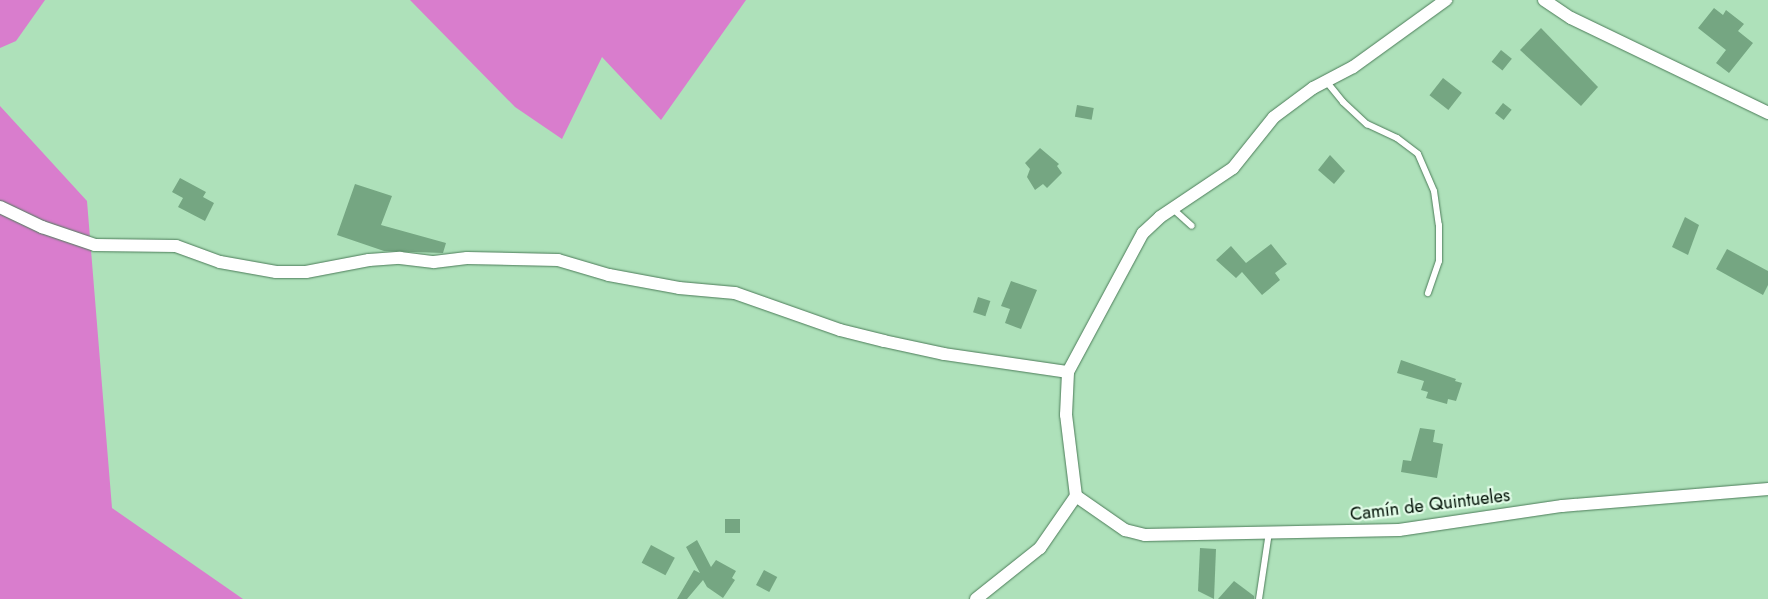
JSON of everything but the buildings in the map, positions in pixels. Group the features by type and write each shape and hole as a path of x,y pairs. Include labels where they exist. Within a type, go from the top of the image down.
{"street":[{"path":"976,599 1040,548 1076,496 1066,415 1068,372 1143,233 1173,209 1233,168 1274,117 1326,81 1353,66 1446,0"},
{"path":"1544,0 1571,18 1768,113"},
{"path":"0,207 42,227 94,245 176,246 220,262 276,272 306,272 369,260 400,258 434,262 476,258 558,260 653,283 735,293 840,330 901,345 1068,372"},
{"name":"Camín de Quintueles","path":"1076,496 1125,530 1145,536 1399,530 1562,506 1768,489"}],"lane":[{"path":"1326,81 1342,102 1367,124 1397,138 1418,154 1434,191 1439,225 1439,261 1428,294"},
{"path":"1173,209 1192,226"},
{"path":"1259,599 1269,532"}],"shaded area":[{"path":"0,0 45,0 16,41 0,48"},
{"path":"410,0 746,0 661,120 602,57 562,139 515,107"},
{"path":"0,106 87,201 112,508 243,599 0,599"}]}
